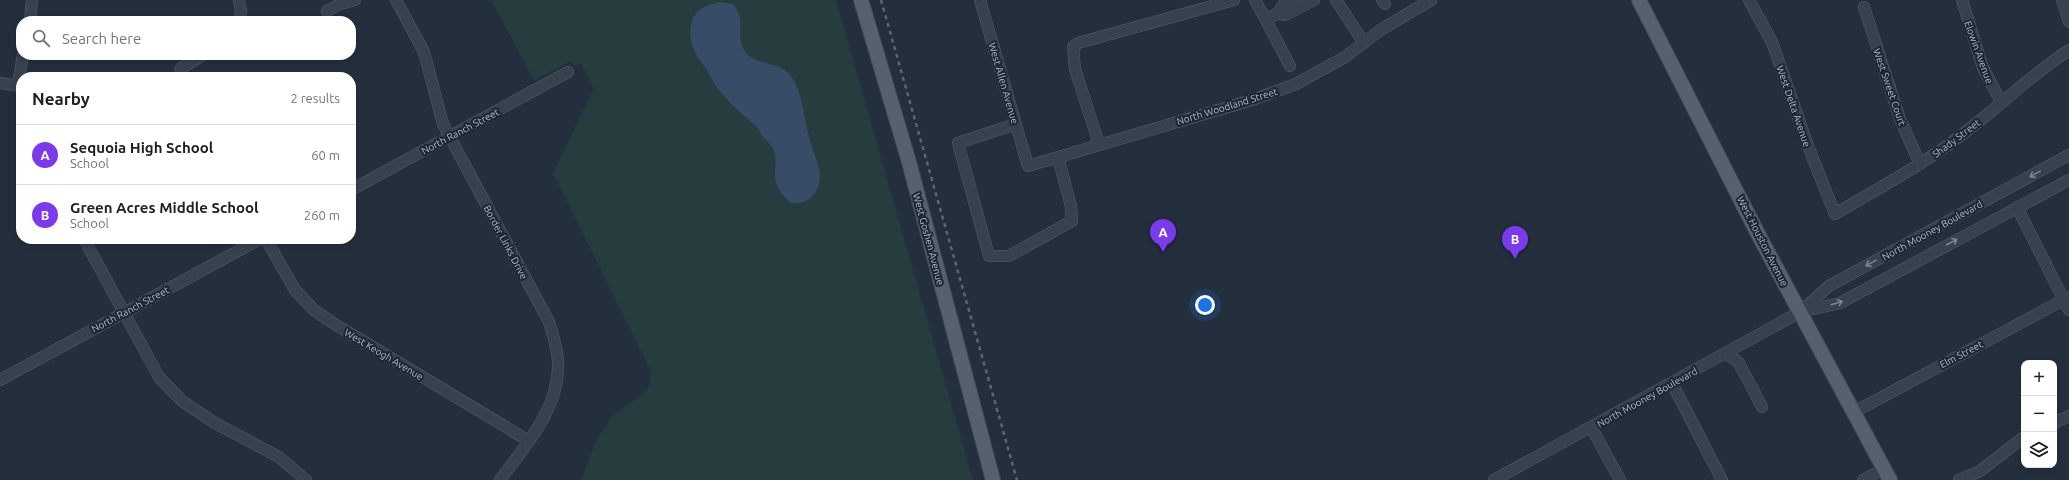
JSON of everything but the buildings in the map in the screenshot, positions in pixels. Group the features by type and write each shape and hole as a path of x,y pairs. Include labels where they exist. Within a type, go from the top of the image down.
{"main road":[{"name":"West Goshen Avenue","path":"861,0 909,162 993,480"},
{"name":"West Houston Avenue","path":"1639,0 1800,312 1887,474"}],"street":[{"path":"30,16 32,0"},
{"path":"239,0 241,11 240,16"},
{"path":"326,11 354,0"},
{"name":"Border Links Drive","path":"396,0 424,52 443,124 449,137 548,322 555,341 558,364 556,386 550,406 529,441 500,480"},
{"name":"West Allen Avenue","path":"980,0 1028,166"},
{"path":"1099,144 1075,68 1073,47 1078,43 1234,0"},
{"path":"1255,0 1290,66"},
{"path":"1266,20 1278,13 1284,4 1292,0"},
{"path":"1278,13 1285,15 1314,0"},
{"path":"1336,0 1364,43"},
{"name":"North Woodland Street","path":"1028,166 1274,93 1310,78 1345,57 1392,22 1431,0"},
{"name":"West Delta Avenue","path":"1749,0 1772,42 1808,146 1835,214"},
{"name":"Elowin Avenue","path":"1962,0 1983,68 2001,102"},
{"path":"2062,0 2069,22"},
{"name":"West Sweet Court","path":"1864,7 1900,119 1920,164"},
{"name":"Shady Street","path":"1835,214 1920,164 1966,133 2023,83 2069,50"},
{"path":"21,72 22,60"},
{"path":"181,72 181,68 195,60"},
{"name":"North Ranch Street","path":"356,187 568,72"},
{"path":"0,83 16,85"},
{"path":"1016,124 958,143 989,256 1009,256 1072,220 1071,206 1058,157"},
{"name":"North Mooney Boulevard","path":"1494,480 1800,312 1829,286 2069,155"},
{"name":"North Mooney Boulevard","path":"1800,312 1840,303 2069,180"},
{"path":"2018,207 2066,298 2069,310"},
{"path":"87,244 159,377 182,401 215,423 279,457 306,480"},
{"name":"North Ranch Street","path":"0,380 251,244"},
{"name":"West Keogh Avenue","path":"269,244 295,290 314,310 336,325 529,441"},
{"name":"Elm Street","path":"1854,412 2066,298"},
{"path":"1726,353 1739,363 1762,407"},
{"path":"1672,383 1722,480"},
{"path":"2057,422 2069,416"},
{"path":"1592,427 1620,480"},
{"path":"1959,480 1980,471 2021,438"},
{"path":"1863,480 1887,474"}],"green space":[{"path":"491,0 836,0 973,480 581,480 596,442 611,417 648,390 651,371 553,173 594,88 581,64 575,65 571,61 534,80"}],"water":[{"path":"720,2 733,4 737,10 740,22 740,39 744,50 754,59 785,70 794,81 797,88 803,106 820,178 819,185 815,192 805,201 792,203 783,195 776,183 775,154 773,149 756,126 731,104 718,89 695,52 691,42 690,31 695,16 701,9"}],"railway":[{"path":"881,0 1017,480"}],"place":[{"name":"Sequoia High School","path":"1163,252"},
{"name":"Green Acres Middle School","path":"1515,259"}]}
